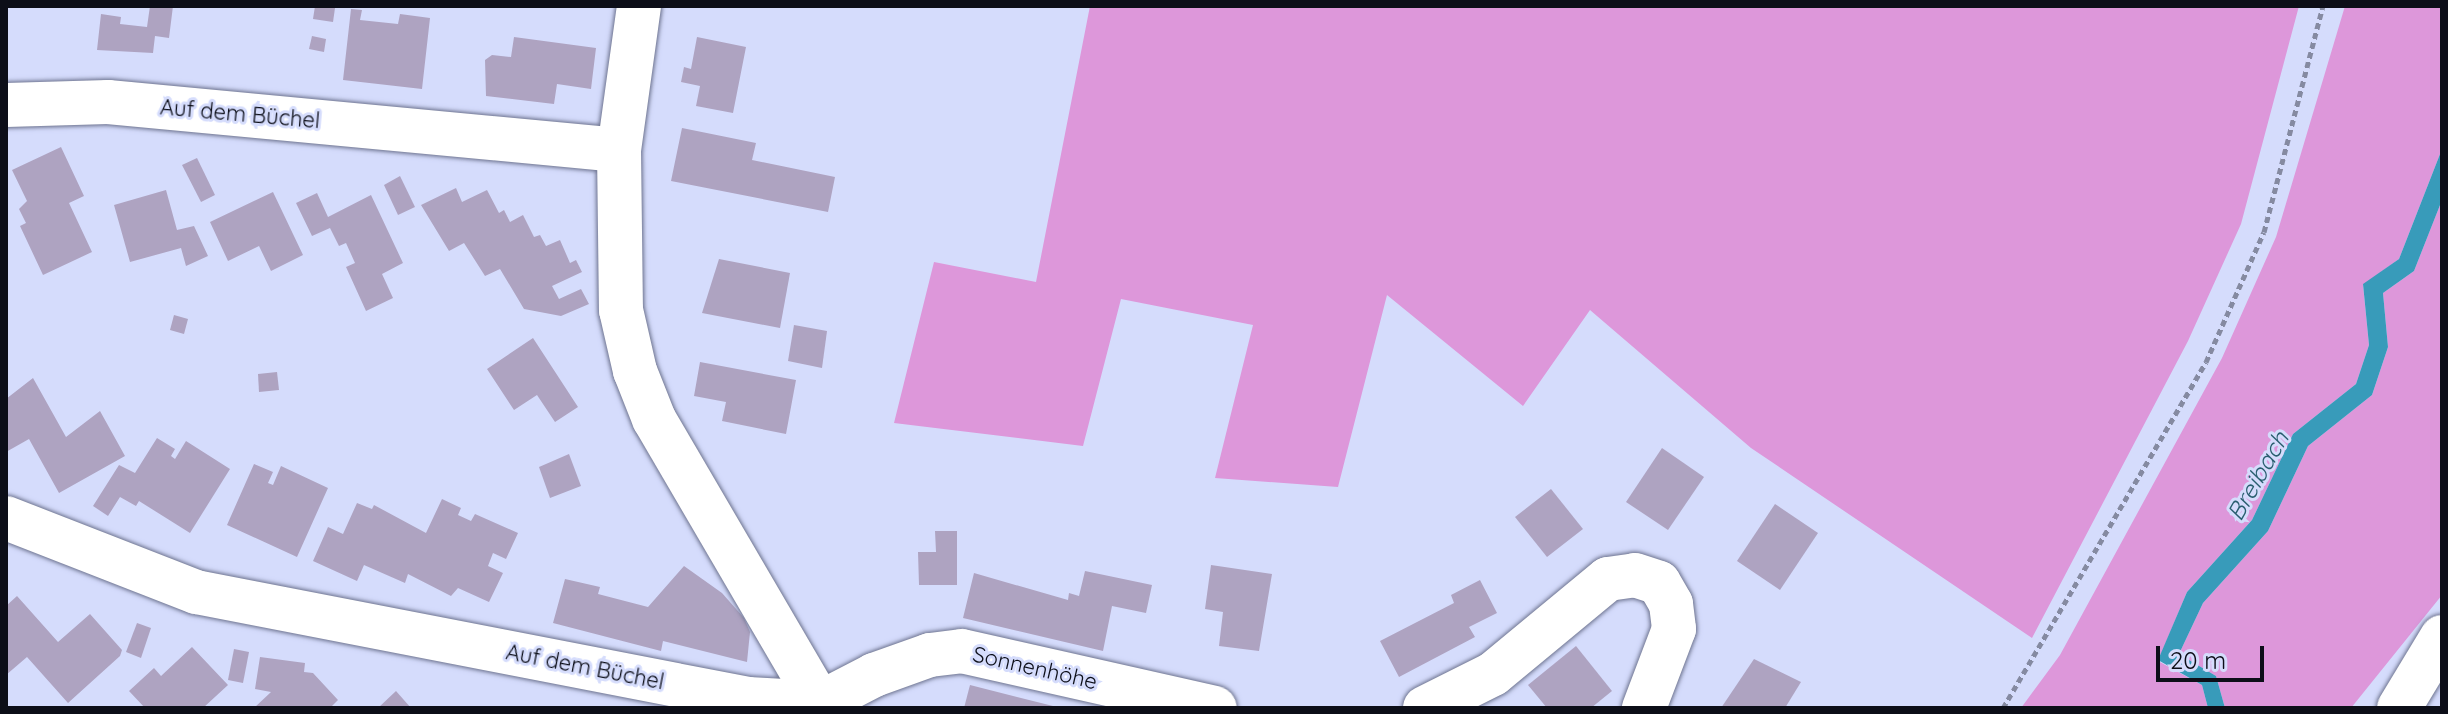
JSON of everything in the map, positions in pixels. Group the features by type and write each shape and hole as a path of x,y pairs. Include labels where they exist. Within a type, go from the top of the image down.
{"street":[{"path":"639,6 619,150 621,310 635,371 654,419 821,706"},
{"name":"Auf dem Büchel","path":"6,105 108,102 619,150"},
{"name":"Auf dem Büchel","path":"6,518 196,592 748,699 821,706"},
{"path":"1425,708 1493,674 1608,579 1635,575 1659,583 1671,604 1674,629 1644,708"},
{"path":"2399,708 2442,637"},
{"name":"Sonnenhöhe","path":"821,706 874,675 930,655 962,651 1215,708"}],"path":[{"path":"2003,708 2206,362 2264,232 2323,6"}],"shaded area":[{"path":"1090,6 2299,6 2241,224 2188,341 2032,638 1751,448 1590,310 1523,406 1387,295 1338,487 1215,478 1253,325 1121,299 1083,446 894,423 934,262 1036,282"},
{"path":"2345,6 2442,6 2442,149 2399,259 2363,285 2369,345 2356,384 2293,434 2252,520 2187,592 2158,661 2202,685 2208,708 2021,708 2060,655 2222,358 2276,237"},
{"path":"2442,200 2442,595 2351,708 2225,708 2216,676 2179,654 2203,603 2268,531 2308,446 2372,395 2388,347 2383,293 2414,271"}],"water":[{"path":"2442,149 2442,200 2414,271 2383,293 2388,347 2372,395 2308,446 2268,531 2203,603 2179,654 2216,676 2225,708 2208,708 2202,685 2158,660 2187,592 2252,520 2293,434 2356,384 2369,345 2363,284 2399,259"}],"building":[{"path":"150,6 173,6 169,38 155,36 153,53 97,50 101,14 121,17 120,24 147,27"},
{"path":"315,6 335,8 333,22 313,19"},
{"path":"351,9 362,10 360,20 398,24 400,14 430,18 422,89 343,80"},
{"path":"312,36 326,39 324,52 309,49"},
{"path":"514,37 596,48 591,89 557,84 554,104 486,96 485,60 492,55 511,57"},
{"path":"697,37 746,47 733,113 696,106 700,86 681,82 684,67 691,69"},
{"path":"682,128 756,143 752,160 835,177 828,212 671,181"},
{"path":"61,147 84,196 69,203 92,252 43,275 20,226 26,223 19,209 27,201 12,170"},
{"path":"197,158 215,195 201,202 182,165"},
{"path":"400,176 415,207 398,215 384,185"},
{"path":"456,188 462,202 487,190 499,213 504,210 510,222 523,215 534,237 540,235 546,246 560,240 570,263 576,260 582,272 552,286 559,299 581,289 589,304 561,316 524,309 500,269 485,276 464,243 449,251 421,205"},
{"path":"166,190 177,230 194,226 208,256 186,266 181,248 130,262 114,205"},
{"path":"273,192 303,255 271,271 259,246 228,261 210,222"},
{"path":"317,193 328,217 371,195 403,263 382,274 393,298 366,311 346,267 355,263 346,243 339,246 330,228 312,236 296,203"},
{"path":"719,259 790,273 780,328 702,313"},
{"path":"174,315 188,319 184,334 170,330"},
{"path":"794,325 827,331 822,368 788,361"},
{"path":"533,338 578,407 555,422 537,395 514,410 487,369"},
{"path":"700,362 796,380 786,434 722,421 726,402 694,396"},
{"path":"277,372 279,390 259,392 258,374"},
{"path":"33,378 66,437 100,411 125,456 59,493 29,439 6,452 6,399"},
{"path":"157,438 175,449 171,456 175,459 186,441 230,469 190,533 139,501 136,506 120,497 108,516 93,506 119,465 135,473"},
{"path":"1662,448 1704,477 1668,530 1626,502"},
{"path":"569,454 581,486 550,498 539,467"},
{"path":"254,464 273,472 268,483 273,485 281,466 328,488 297,557 227,525"},
{"path":"1551,489 1583,529 1547,557 1515,517"},
{"path":"442,499 461,508 458,515 471,521 475,514 518,533 506,559 493,553 488,566 503,573 489,602 458,588 451,596 408,574 405,583 364,565 357,581 313,561 328,527 343,534 357,503 372,509 374,505 426,533"},
{"path":"1775,504 1818,533 1780,590 1737,561"},
{"path":"935,531 957,531 957,585 919,585 918,552 936,552"},
{"path":"1211,565 1272,574 1259,651 1219,646 1223,612 1205,609"},
{"path":"684,566 722,593 744,618 750,632 747,662 663,641 661,651 553,623 565,579 600,587 598,594 648,607"},
{"path":"1085,571 1152,585 1146,613 1112,606 1103,651 963,618 974,573 1068,600 1069,593 1079,596"},
{"path":"1480,580 1497,613 1469,627 1475,637 1399,677 1380,641 1454,603 1451,595"},
{"path":"17,596 58,642 90,614 122,650 120,656 68,703 27,657 6,675 6,606"},
{"path":"137,623 151,628 141,658 126,652"},
{"path":"1576,646 1612,691 1591,708 1547,708 1528,685"},
{"path":"192,647 228,685 203,708 145,708 129,691 154,668 161,676"},
{"path":"234,649 249,652 243,683 228,680"},
{"path":"260,657 305,663 304,672 313,673 338,700 330,708 254,708 271,692 255,689"},
{"path":"1754,659 1801,682 1785,708 1721,708"},
{"path":"970,685 1057,707 964,708"},
{"path":"396,691 411,708 378,708"}],"water label":[{"name":"Breibach","path":"2258,476"}]}
